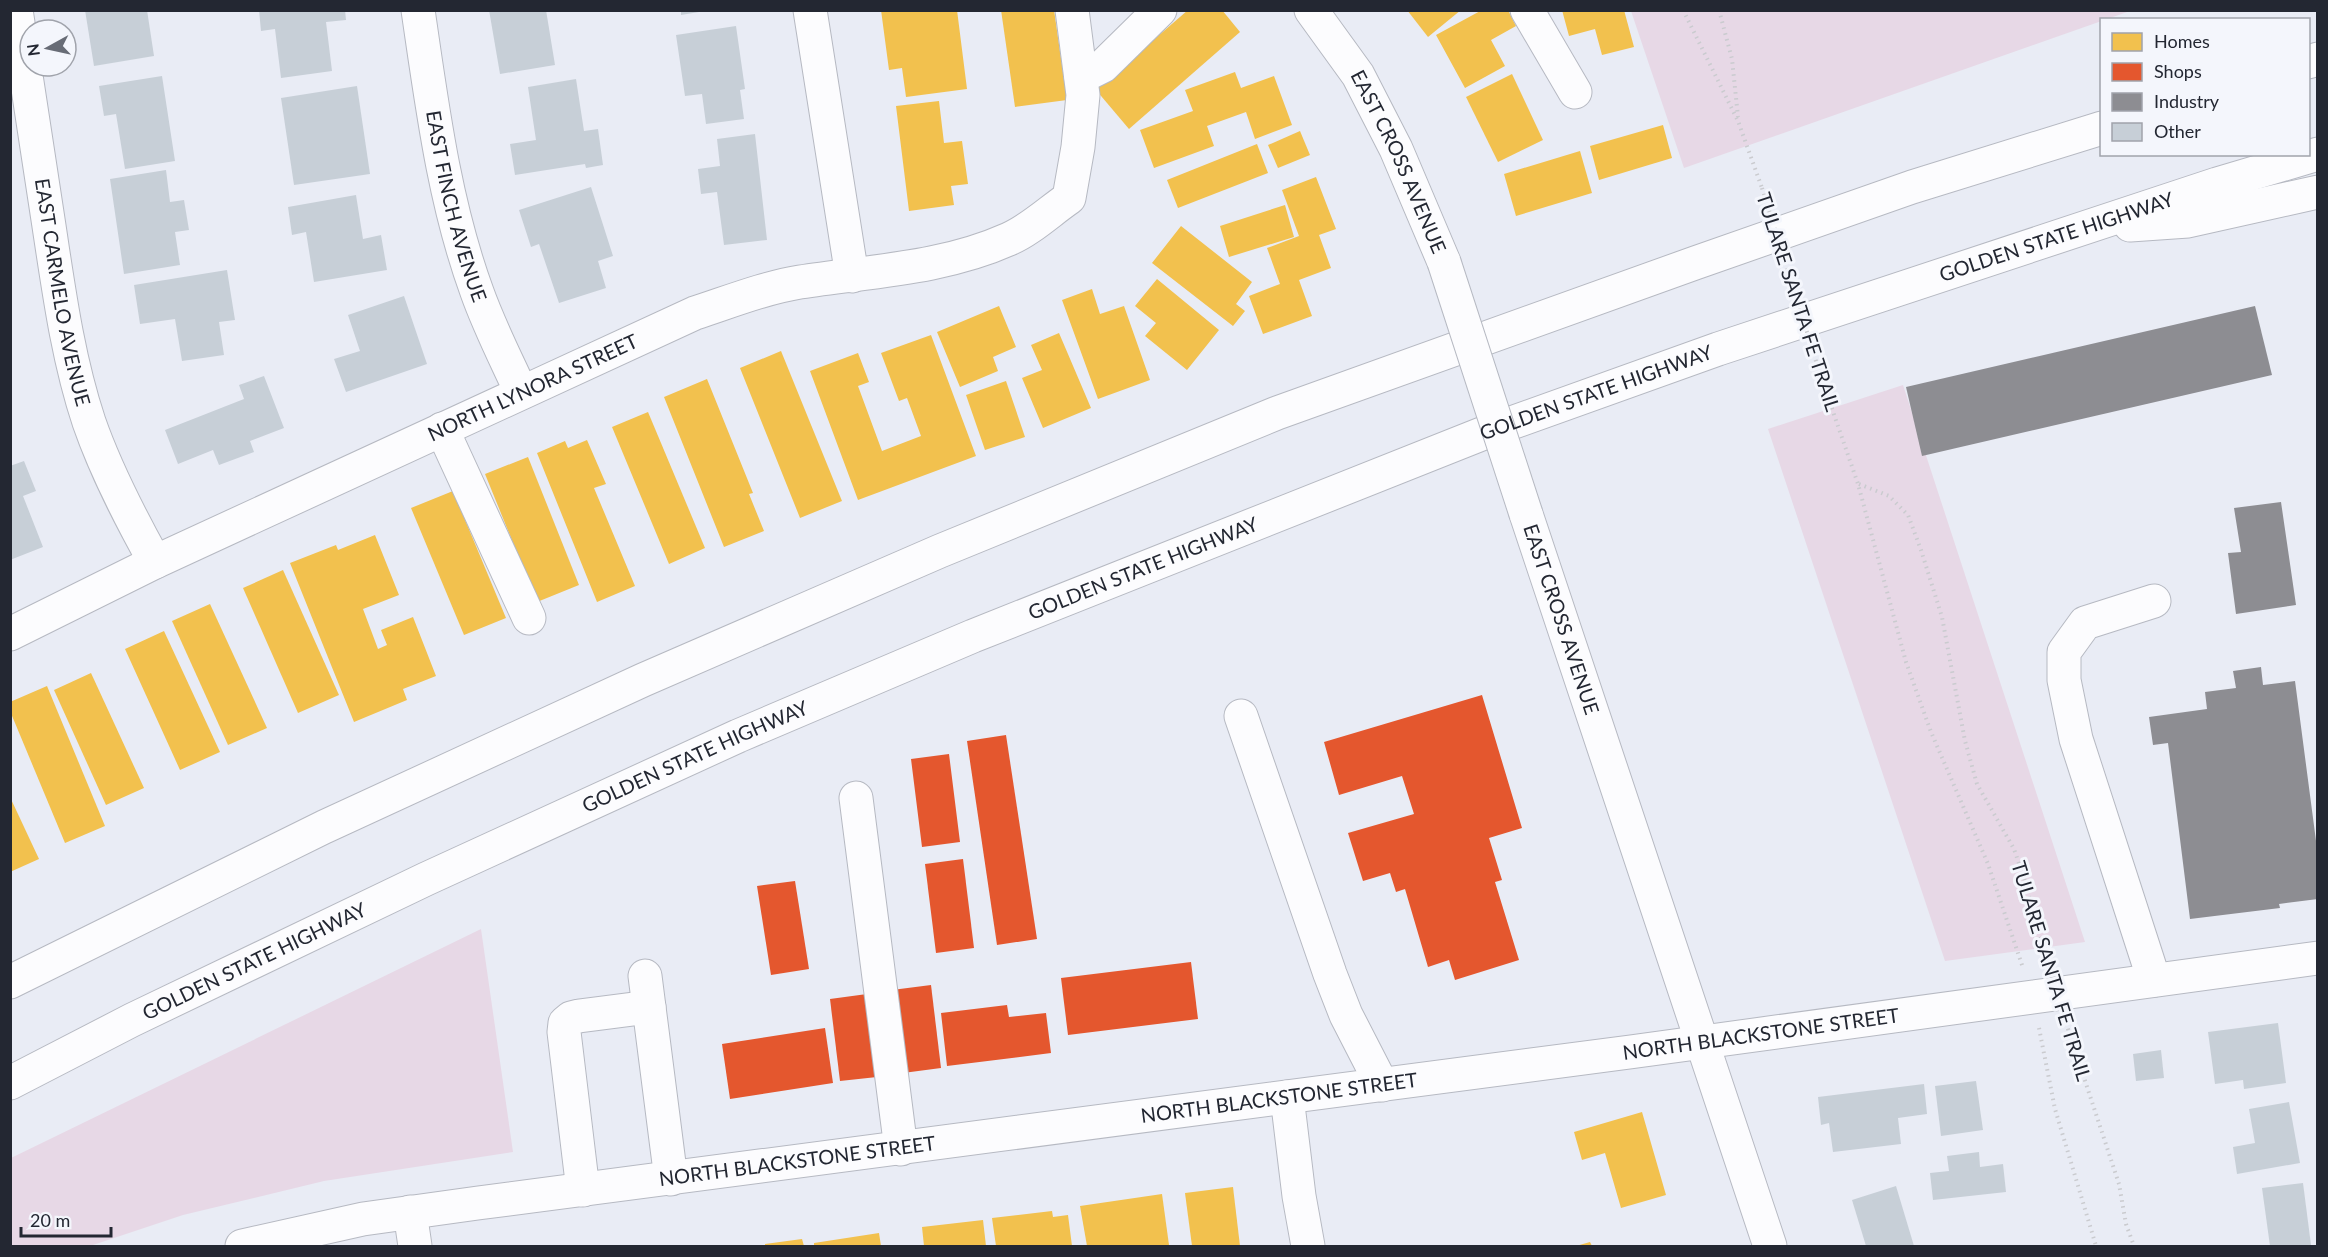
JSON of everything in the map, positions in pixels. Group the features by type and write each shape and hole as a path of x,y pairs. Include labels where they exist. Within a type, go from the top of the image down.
{"main road":[{"name":"EAST CARMELO AVENUE","path":"16,10 58,288 74,366 89,422 106,465 155,562"},
{"name":"EAST FINCH AVENUE","path":"418,10 437,134 456,221 477,292 521,392"},
{"path":"810,10 852,276"},
{"path":"1072,10 1081,77 1102,66 1160,10"},
{"name":"EAST CROSS AVENUE","path":"1311,10 1363,86 1396,149 1444,262 1770,1246"},
{"path":"1527,10 1575,92"},
{"name":"NORTH LYNORA STREET","path":"10,634 155,562 695,313 798,282 920,266 964,255 1011,238 1069,198 1078,147 1083,95 1081,77"},
{"path":"10,982 324,827 621,690 994,529 1288,409 1890,195 2100,129"},
{"name":"GOLDEN STATE HIGHWAY","path":"10,1083 132,1020 426,879 738,736 973,636 1489,431 1718,349 2217,184 2318,154"},
{"path":"2081,229 2188,221 2318,192"},
{"path":"442,429 529,618"},
{"path":"2154,601 2085,623 2064,652 2064,680 2076,740 2154,980"},
{"path":"1241,716 1330,974 1346,1015 1382,1085"},
{"path":"856,798 901,1149"},
{"name":"NORTH BLACKSTONE STREET","path":"242,1246 317,1228 410,1212 1382,1085 2318,958"},
{"path":"583,1190 564,1032 565,1023 571,1018 647,992 671,1179"},
{"path":"1287,1097 1296,1174 1308,1246"},
{"path":"410,1212 415,1246"}],"path":[{"name":"TULARE SANTA FE TRAIL","path":"1683,10 1738,121 1762,188 1820,374 1858,484 1906,662 1931,732 2044,994 2113,1165 2126,1224 2134,1246"},
{"name":"TULARE SANTA FE TRAIL","path":"1719,10 1732,58 1738,121"},
{"name":"TULARE SANTA FE TRAIL","path":"1858,484 1889,496 1908,516 1942,617 1965,741 1977,784 2014,849 2025,880 2044,994 2055,1109 2096,1246"}],"shaded area":[{"path":"1631,10 2130,11 2110,18 2100,18 2100,22 1684,168"},
{"path":"1903,385 2085,942 1945,961 1768,429"},
{"path":"481,929 513,1152 324,1181 183,1215 90,1246 11,1246 11,1158"}],"building: Homes":[{"path":"881,10 957,10 967,89 906,97 902,68 889,70"},
{"path":"1001,10 1054,10 1067,100 1015,107"},
{"path":"1188,10 1222,10 1240,32 1129,129 1096,90"},
{"path":"1407,10 1461,10 1428,37"},
{"path":"1482,10 1508,10 1516,26 1491,40 1505,66 1465,88 1436,35"},
{"path":"1562,10 1624,10 1634,47 1602,55 1595,29 1569,36"},
{"path":"1235,72 1241,88 1274,76 1292,125 1255,139 1246,112 1207,126 1214,146 1154,168 1140,130 1193,111 1185,90"},
{"path":"1512,74 1543,140 1498,162 1466,97"},
{"path":"939,101 944,143 962,141 968,184 951,186 954,205 909,211 896,106"},
{"path":"1663,125 1672,158 1599,180 1590,146"},
{"path":"1300,131 1310,155 1278,168 1268,145"},
{"path":"1257,144 1268,173 1178,208 1167,180"},
{"path":"1580,151 1592,193 1516,216 1504,174"},
{"path":"1316,177 1336,229 1319,235 1331,268 1299,280 1312,316 1263,334 1249,296 1280,284 1267,248 1299,236 1282,190"},
{"path":"1285,205 1294,237 1229,257 1220,226"},
{"path":"1181,226 1252,282 1236,304 1245,311 1233,326 1152,263"},
{"path":"1157,279 1219,330 1187,370 1145,336 1156,323 1135,306"},
{"path":"1092,289 1100,314 1124,306 1150,380 1098,399 1062,300"},
{"path":"999,306 1016,347 993,357 998,371 960,387 937,332"},
{"path":"1059,333 1091,408 1043,428 1022,378 1042,370 1031,345"},
{"path":"931,335 976,456 858,500 810,371 858,353 869,382 858,386 882,451 921,436 907,398 899,401 881,353"},
{"path":"781,351 842,501 800,518 740,368"},
{"path":"707,379 753,493 749,494 764,531 724,547 664,397"},
{"path":"1006,381 1025,437 985,450 966,395"},
{"path":"648,412 705,548 669,564 612,427"},
{"path":"587,440 606,484 594,488 635,586 597,602 537,453 565,441 568,448"},
{"path":"528,457 579,585 537,602 485,474"},
{"path":"453,491 506,618 464,635 411,508"},
{"path":"375,535 399,595 363,609 378,649 387,645 381,630 413,617 436,676 403,689 407,700 354,722 290,563 336,545 338,550"},
{"path":"283,570 339,695 298,713 243,588"},
{"path":"210,604 267,728 228,745 172,621"},
{"path":"164,631 220,752 180,770 125,649"},
{"path":"91,673 144,788 106,805 54,690"},
{"path":"47,686 105,826 65,843 10,711 10,702"},
{"path":"10,797 39,859 10,872"},
{"path":"1642,1112 1666,1195 1621,1208 1605,1153 1582,1160 1574,1132"},
{"path":"1233,1187 1240,1246 1192,1246 1185,1193"},
{"path":"1162,1194 1169,1245 1087,1246 1080,1206"},
{"path":"1052,1211 1053,1217 1068,1215 1072,1246 996,1246 992,1218"},
{"path":"983,1220 986,1246 924,1246 922,1227"},
{"path":"879,1233 881,1246 814,1246 814,1243"},
{"path":"802,1239 804,1246 765,1246 765,1244"},
{"path":"1590,1242 1592,1246 1576,1246"}],"building: Shops":[{"path":"1482,695 1522,828 1489,838 1502,880 1495,882 1519,960 1455,980 1449,960 1428,967 1405,889 1396,892 1390,873 1363,881 1348,833 1414,814 1402,776 1339,795 1324,742"},
{"path":"1006,735 1037,939 997,945 967,741"},
{"path":"949,754 960,842 922,847 911,759"},
{"path":"963,859 974,948 936,953 925,864"},
{"path":"795,881 809,969 771,975 757,886"},
{"path":"1191,962 1198,1019 1068,1035 1061,978"},
{"path":"931,985 941,1068 903,1073 892,990"},
{"path":"867,994 877,1077 840,1081 830,999"},
{"path":"1007,1005 1009,1017 1046,1013 1051,1053 947,1066 941,1013"},
{"path":"825,1028 833,1083 730,1099 722,1044"}],"building: Industry":[{"path":"2255,306 2272,375 1922,456 1906,387"},
{"path":"2281,502 2296,605 2236,614 2228,553 2241,552 2234,508"},
{"path":"2261,667 2263,685 2295,681 2318,856 2318,899 2279,904 2280,908 2190,919 2168,743 2153,745 2149,717 2207,709 2205,692 2236,688 2233,671"}],"building: Other":[{"path":"85,10 147,10 154,56 94,66"},
{"path":"259,10 345,10 346,20 326,22 332,71 281,78 275,29 261,31"},
{"path":"489,10 546,10 555,65 500,74"},
{"path":"681,10 699,10 699,12 681,15"},
{"path":"736,26 745,89 740,90 744,119 706,124 702,94 685,96 676,35"},
{"path":"162,76 175,161 125,169 116,114 104,116 99,86"},
{"path":"576,79 584,131 598,129 603,165 586,168 585,164 515,175 510,144 536,140 528,87"},
{"path":"357,86 370,174 294,185 281,98"},
{"path":"755,134 767,240 724,245 717,192 701,194 698,169 720,166 717,139"},
{"path":"166,170 170,202 184,200 189,230 175,232 180,265 124,274 110,179"},
{"path":"591,187 613,256 598,261 606,288 559,303 539,244 531,247 519,210"},
{"path":"356,195 363,239 381,235 387,270 314,282 306,232 292,235 288,207"},
{"path":"227,270 235,320 219,322 224,355 182,361 175,319 140,324 134,285"},
{"path":"404,296 427,364 346,392 334,359 360,351 348,315"},
{"path":"264,376 284,428 250,441 254,452 219,465 213,450 178,464 165,430 244,399 239,385"},
{"path":"24,461 36,491 23,496 43,547 10,560 10,466"},
{"path":"2278,1023 2286,1083 2244,1089 2243,1080 2215,1084 2208,1032"},
{"path":"2161,1050 2164,1078 2136,1081 2133,1054"},
{"path":"1976,1081 1983,1130 1941,1136 1935,1086"},
{"path":"1924,1084 1927,1114 1898,1118 1901,1144 1833,1152 1829,1123 1821,1125 1818,1097"},
{"path":"2289,1102 2300,1163 2237,1174 2233,1147 2255,1143 2249,1109"},
{"path":"1979,1152 1980,1167 2003,1164 2006,1192 1933,1200 1930,1173 1949,1171 1947,1156"},
{"path":"2303,1183 2311,1245 2270,1246 2262,1188"},
{"path":"1896,1186 1914,1246 1866,1246 1852,1200"}]}
